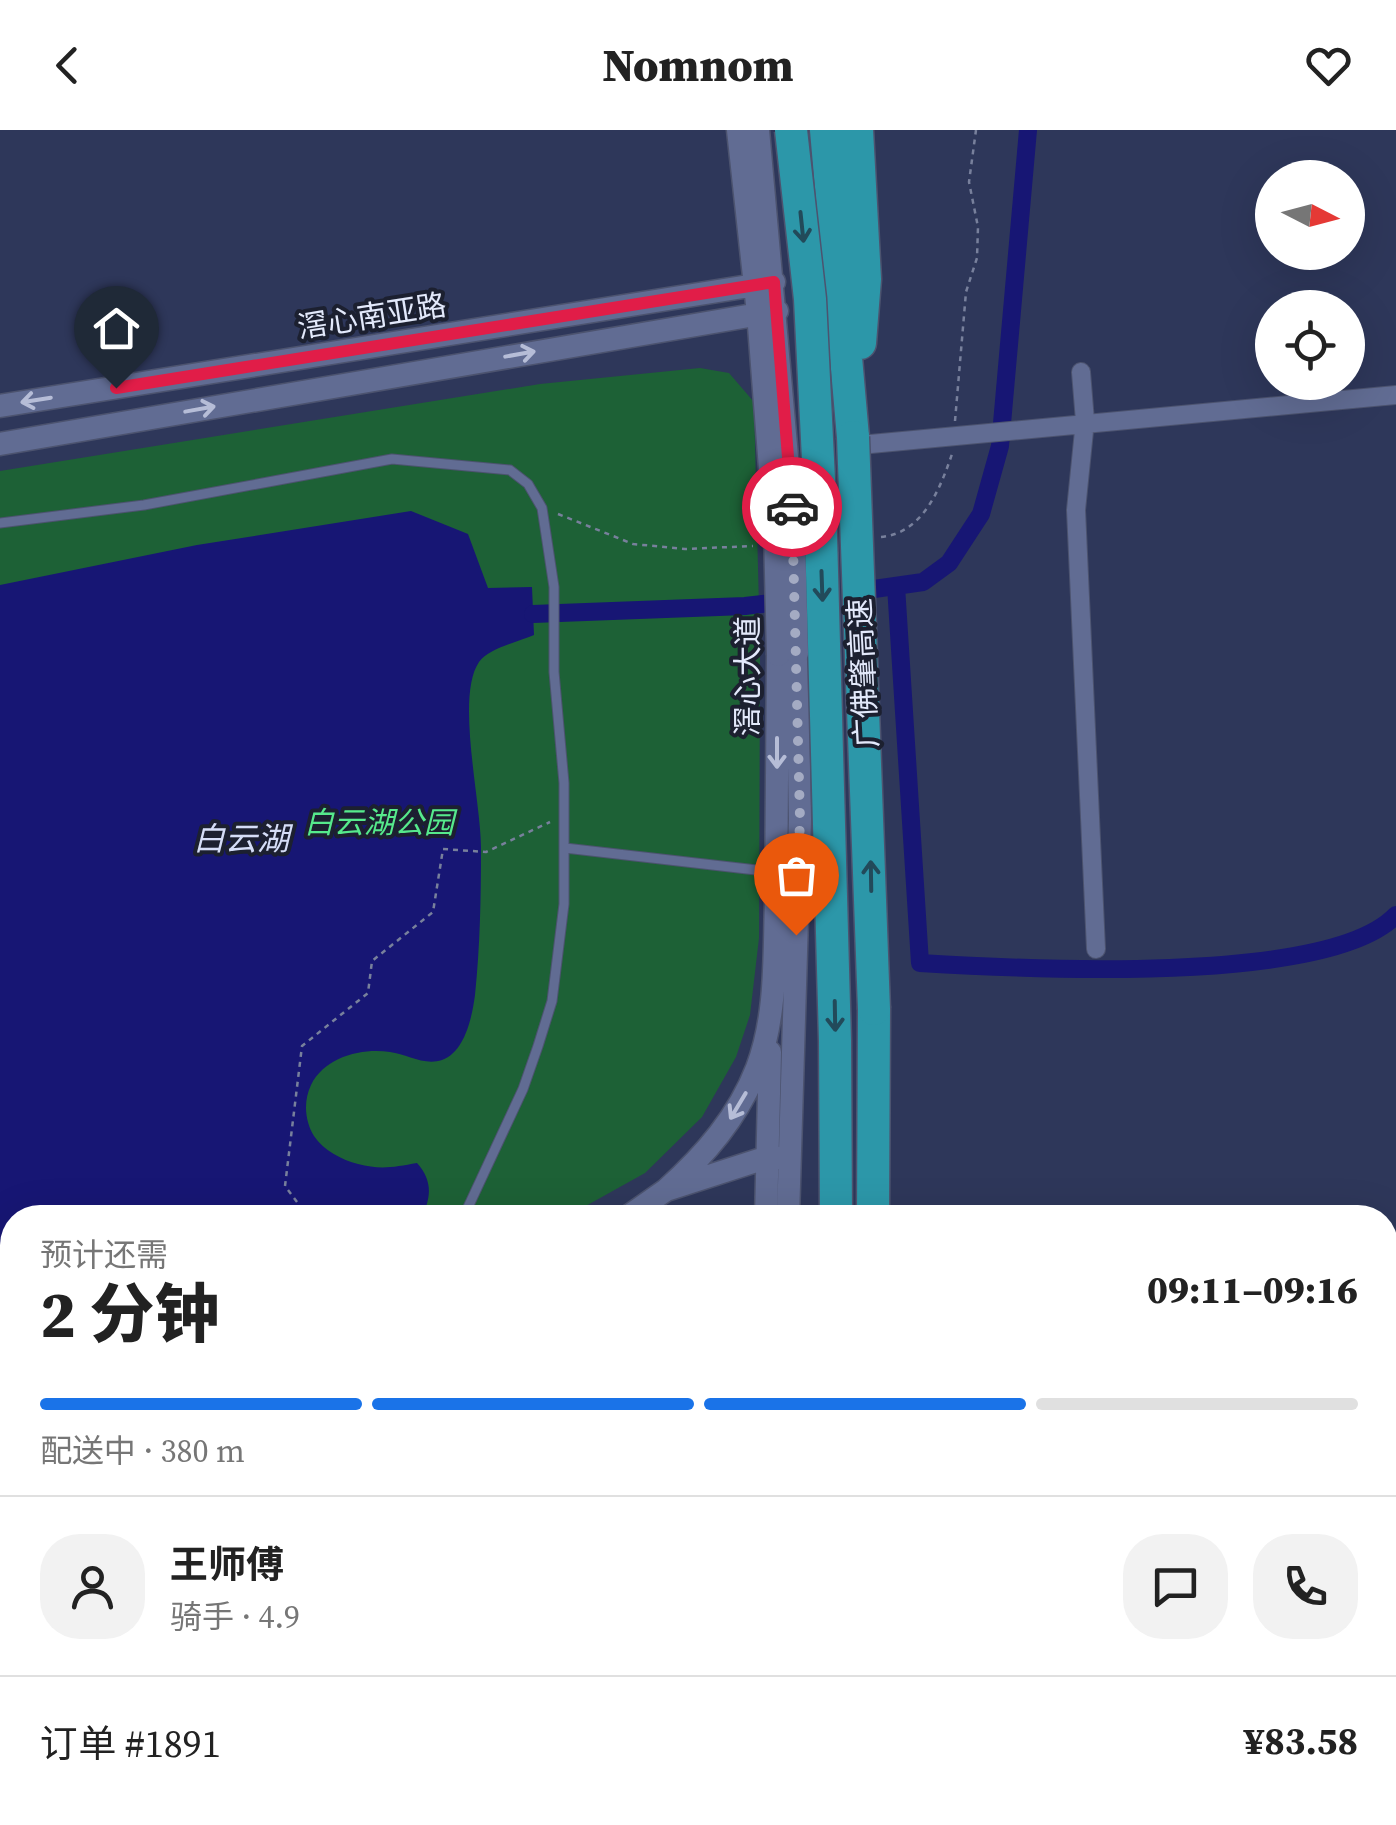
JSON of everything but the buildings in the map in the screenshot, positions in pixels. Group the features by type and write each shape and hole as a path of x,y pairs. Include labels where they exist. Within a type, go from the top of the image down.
{"highway":[{"name":"广佛肇高速","path":"791,130 810,299 819,480 836,1041 836,1205"},
{"name":"广佛肇高速","path":"826,130 853,437 870,824 873,1205"},
{"path":"853,437 865,279 856,130"}],"street":[{"name":"滘心大道","path":"645,1205 705,1153 746,1094 785,973 800,819 768,312 738,130"},
{"name":"滘心大道","path":"758,130 764,283"},
{"name":"滘心南亚路","path":"0,406 764,283"},
{"name":"滘心南亚路","path":"0,444 768,312"},
{"path":"1081,372 1085,421 1076,510 1096,949"},
{"path":"779,454 968,432 1396,395"},
{"name":"滘心大道","path":"785,973 776,872 787,654"},
{"path":"768,1205 777,1158 785,973"},
{"name":"滘心大道","path":"666,1190 777,1158"},
{"path":"777,1158 786,1205"}],"lane":[{"path":"0,524 144,505 392,459 446,461 510,470 528,484 542,508 554,587 565,816 564,904 552,1001 523,1089 469,1205"},
{"path":"565,848 776,872"}],"path":[{"path":"300,1205 285,1186 302,1046 368,993 372,961 434,912 443,848 486,852 565,816"}],"green space":[{"name":"白云湖公园","path":"700,368 729,373 754,402 760,650 759,938 750,1015 736,1057 702,1117 645,1173 588,1205 0,1205 0,471 540,384"}],"water":[{"name":"白云湖","path":"411,511 468,534 488,588 532,587 534,635 490,653 479,662 472,678 469,725 480,830 480,905 475,995 462,1042 450,1056 435,1061 379,1051 345,1056 317,1075 307,1098 311,1130 333,1154 373,1167 417,1163 429,1189 426,1205 0,1205 0,585 197,545"}],"waterway":[{"path":"853,592 923,582 949,563 981,514 1000,446 1028,130"},
{"path":"896,586 920,963 1097,969 1242,963 1307,953 1360,938 1396,915"},
{"path":"533,614 788,601"}],"way so far":[{"path":"792,507 800,819 796,935"}],"route":[{"path":"116,388 774,282 792,507"}]}
